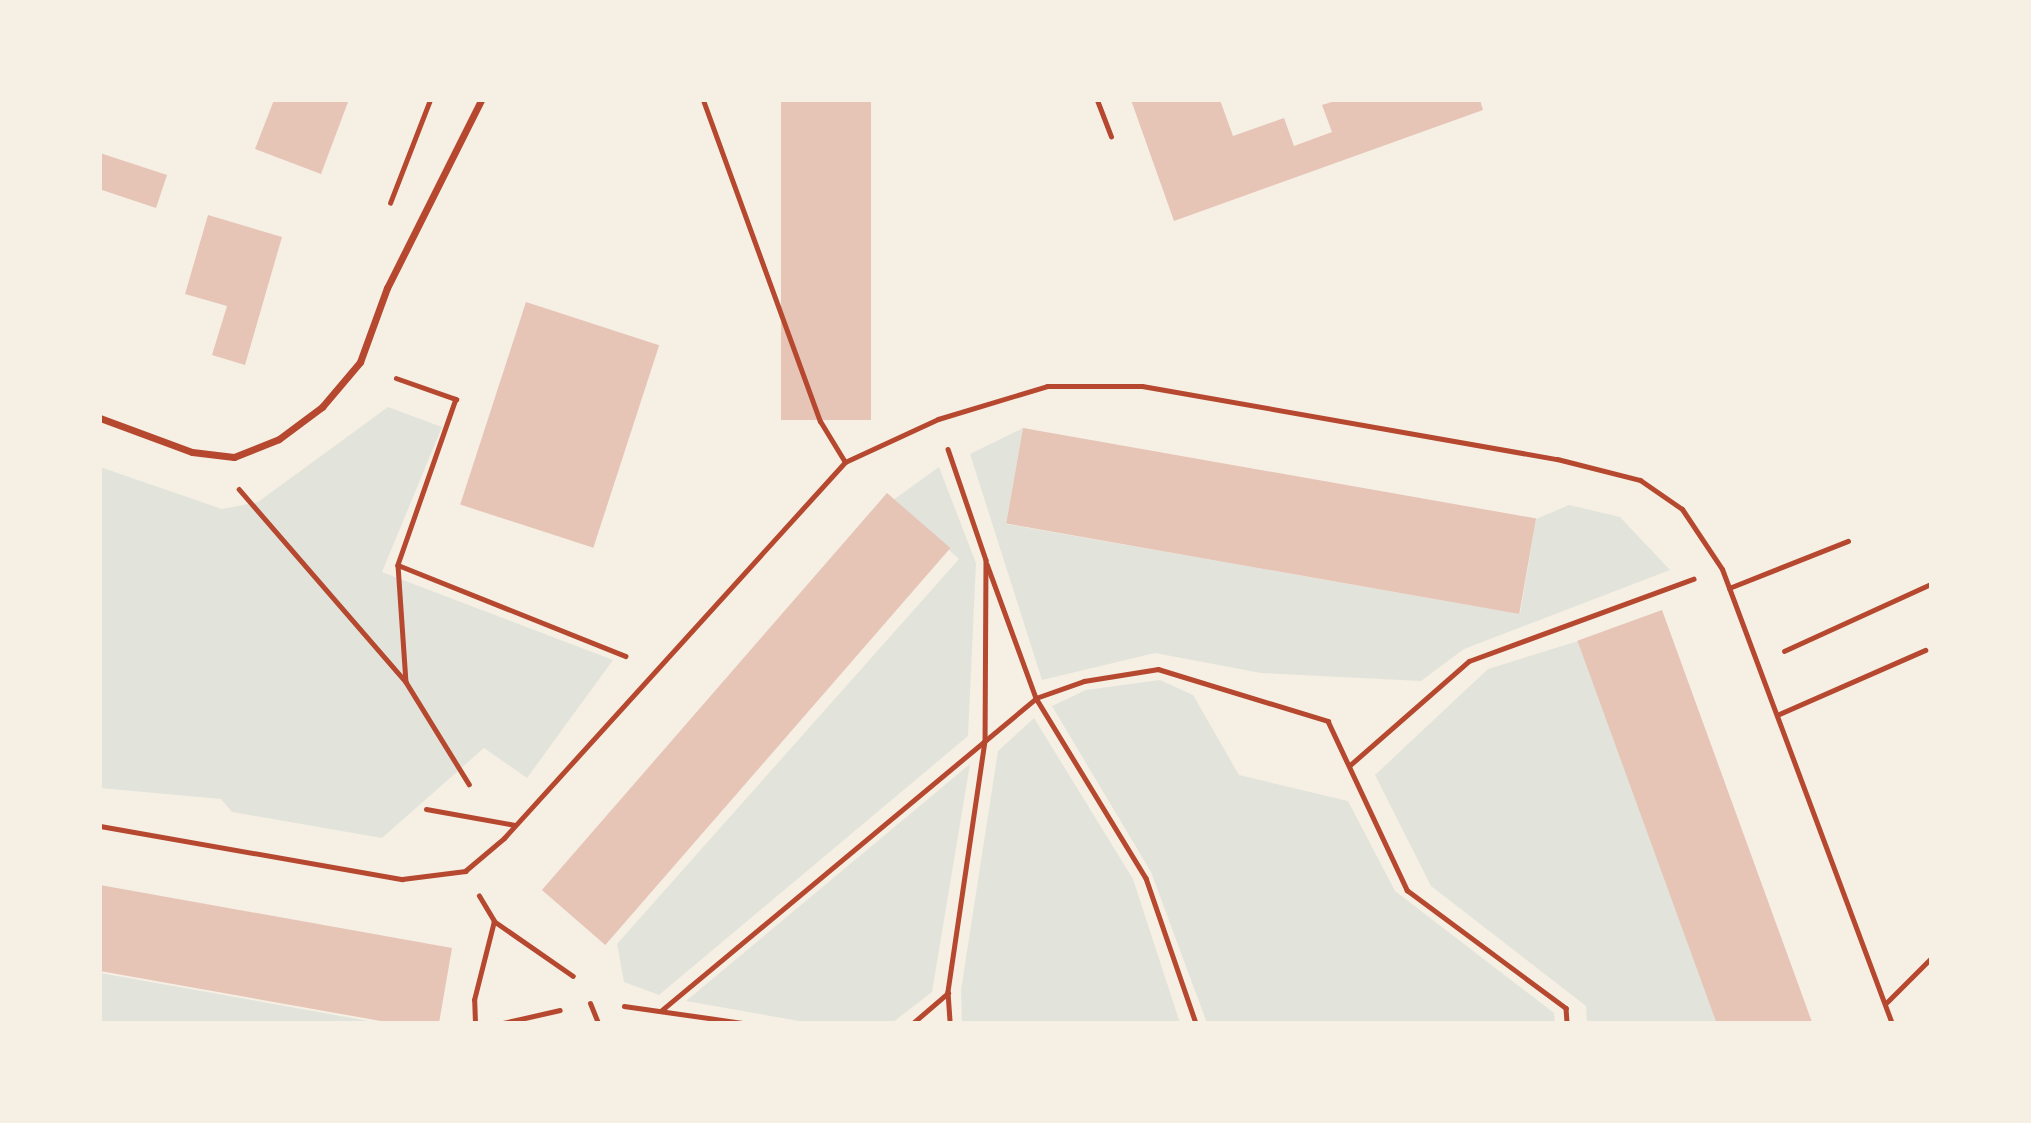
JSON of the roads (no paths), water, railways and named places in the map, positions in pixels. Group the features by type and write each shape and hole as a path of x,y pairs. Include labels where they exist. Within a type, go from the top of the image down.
{"street":[{"path":"100,418 192,452 234,457 279,439 321,407 360,362 387,288 481,100"}],"lane":[{"path":"703,100 820,421 845,462"},
{"path":"1097,100 1111,136"},
{"path":"100,826 402,879 465,871 515,825 845,462 938,419 1047,386 1095,381 1557,459 1640,480 1682,509 1722,569 1887,1002 1892,1023"},
{"path":"1729,588 1848,541"},
{"path":"1777,715 1925,650"},
{"path":"426,809 515,825"},
{"path":"1887,1002 1931,958"},
{"path":"590,1003 598,1023"}]}
